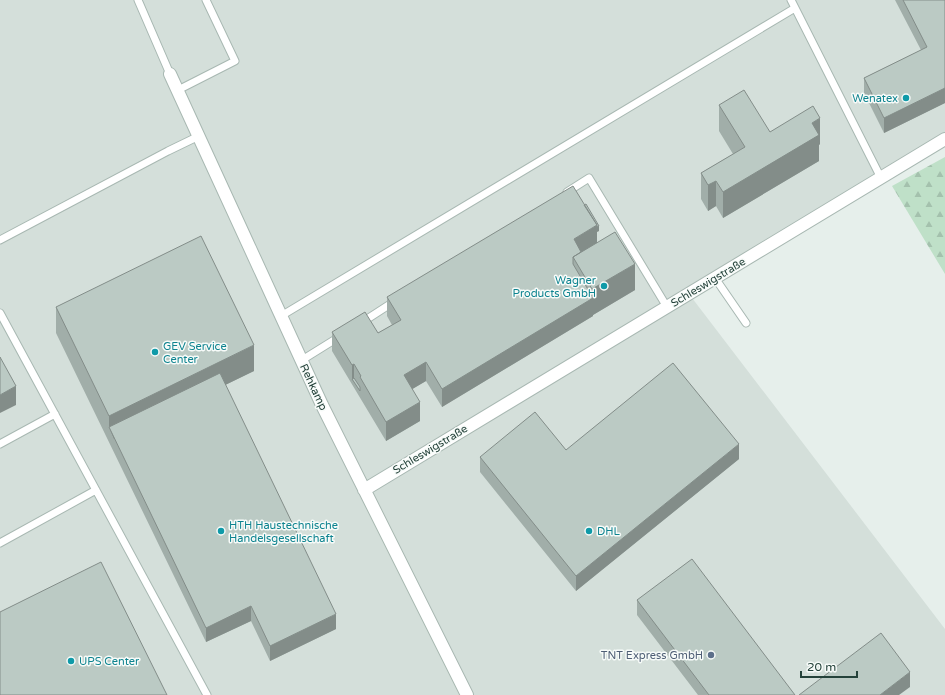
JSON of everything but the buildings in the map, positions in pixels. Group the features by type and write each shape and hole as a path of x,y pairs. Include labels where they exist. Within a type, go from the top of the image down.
{"street":[{"name":"Rehkamp","path":"170,74 322,405 467,695"},
{"name":"Schleswigstraße","path":"364,490 945,140"}],"lane":[{"path":"138,0 170,74"},
{"path":"178,90 235,61 206,0"},
{"path":"791,0 881,178"},
{"path":"281,316 795,8"},
{"path":"0,240 198,136"},
{"path":"562,195 589,178 667,307"},
{"path":"716,278 746,323"},
{"path":"355,326 402,297"},
{"path":"0,313 207,695"},
{"path":"302,360 342,335"},
{"path":"0,444 55,414"},
{"path":"0,543 96,490"}],"shaded area":[{"path":"0,0 945,0 945,139 689,294 945,629 945,695 0,695"}],"green space":[{"path":"945,157 945,274 892,186"}],"place":[{"name":"Wenatex","path":"906,98"},
{"name":"Wagner Products GmbH","path":"604,286"},
{"name":"GEV Service Center","path":"155,352"},
{"name":"HTH Haustechnische Handelsgesellschaft","path":"221,531"},
{"name":"DHL","path":"589,531"},
{"name":"TNT Express GmbH","path":"711,655"},
{"name":"UPS Center","path":"71,661"}]}
